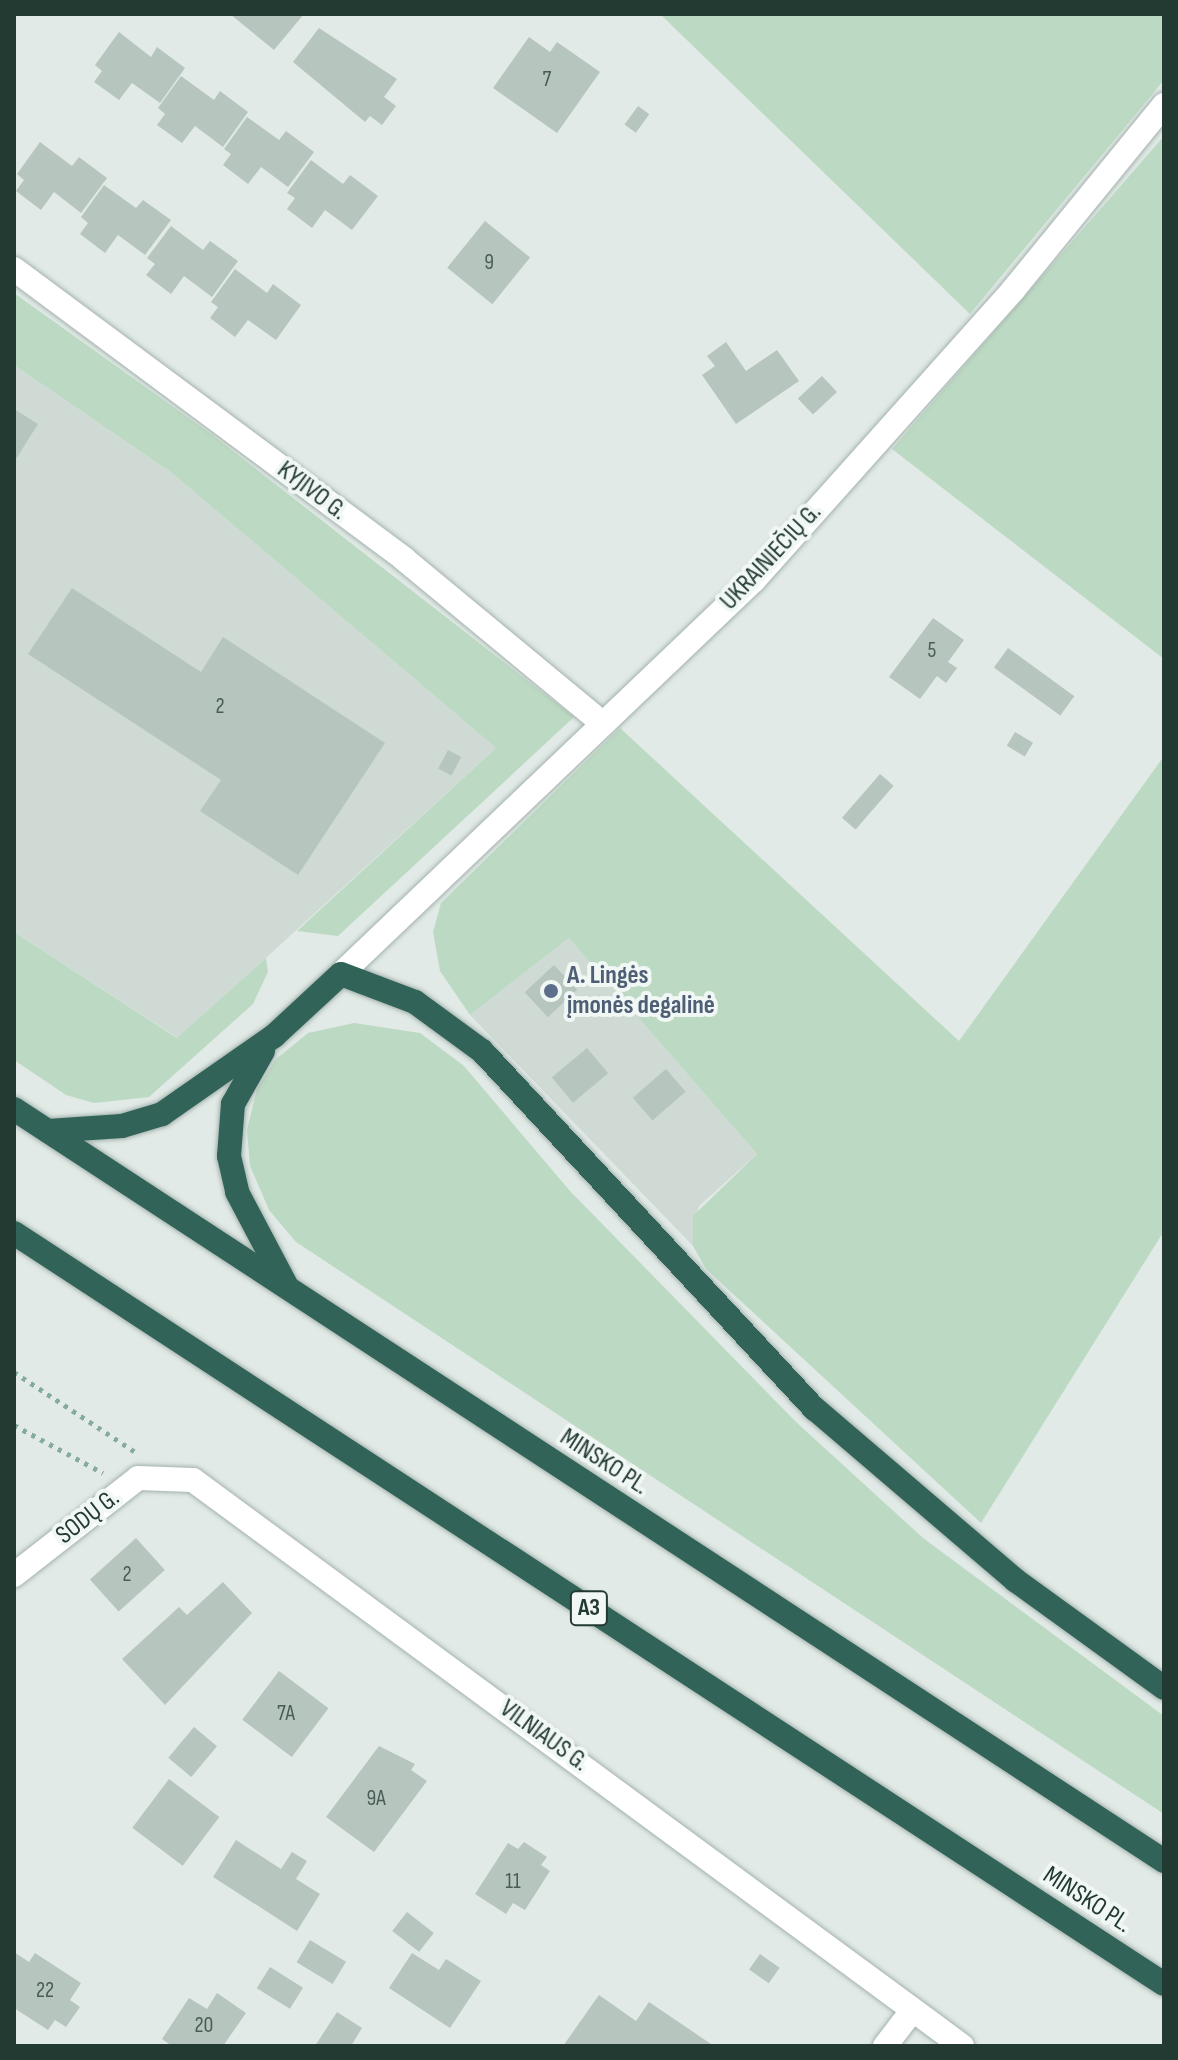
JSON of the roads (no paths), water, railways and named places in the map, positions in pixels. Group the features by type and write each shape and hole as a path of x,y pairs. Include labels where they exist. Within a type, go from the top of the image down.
{"highway":[{"path":"48,1131 122,1126 162,1114 274,1036 341,974 449,1023 815,1409 1003,1571 1164,1688"},
{"path":"274,1036 233,1104 229,1156 237,1192 287,1288"},
{"name":"MINSKO PL.","path":"14,1109 1164,1861"},
{"name":"MINSKO PL.","path":"14,1233 1164,1984"}],"street":[{"name":"UKRAINIEČIŲ G.","path":"341,974 601,722 754,580 1013,290 1164,105"},
{"name":"KYJIVO G.","path":"14,269 404,559 601,722"},
{"name":"SODŲ G.","path":"14,1575 122,1489 168,1474"},
{"name":"VILNIAUS G.","path":"168,1474 193,1480 962,2046"},
{"path":"885,2046 912,2011"}],"place":[{"name":"A. Lingės įmonės degalinė","path":"551,991"}]}
